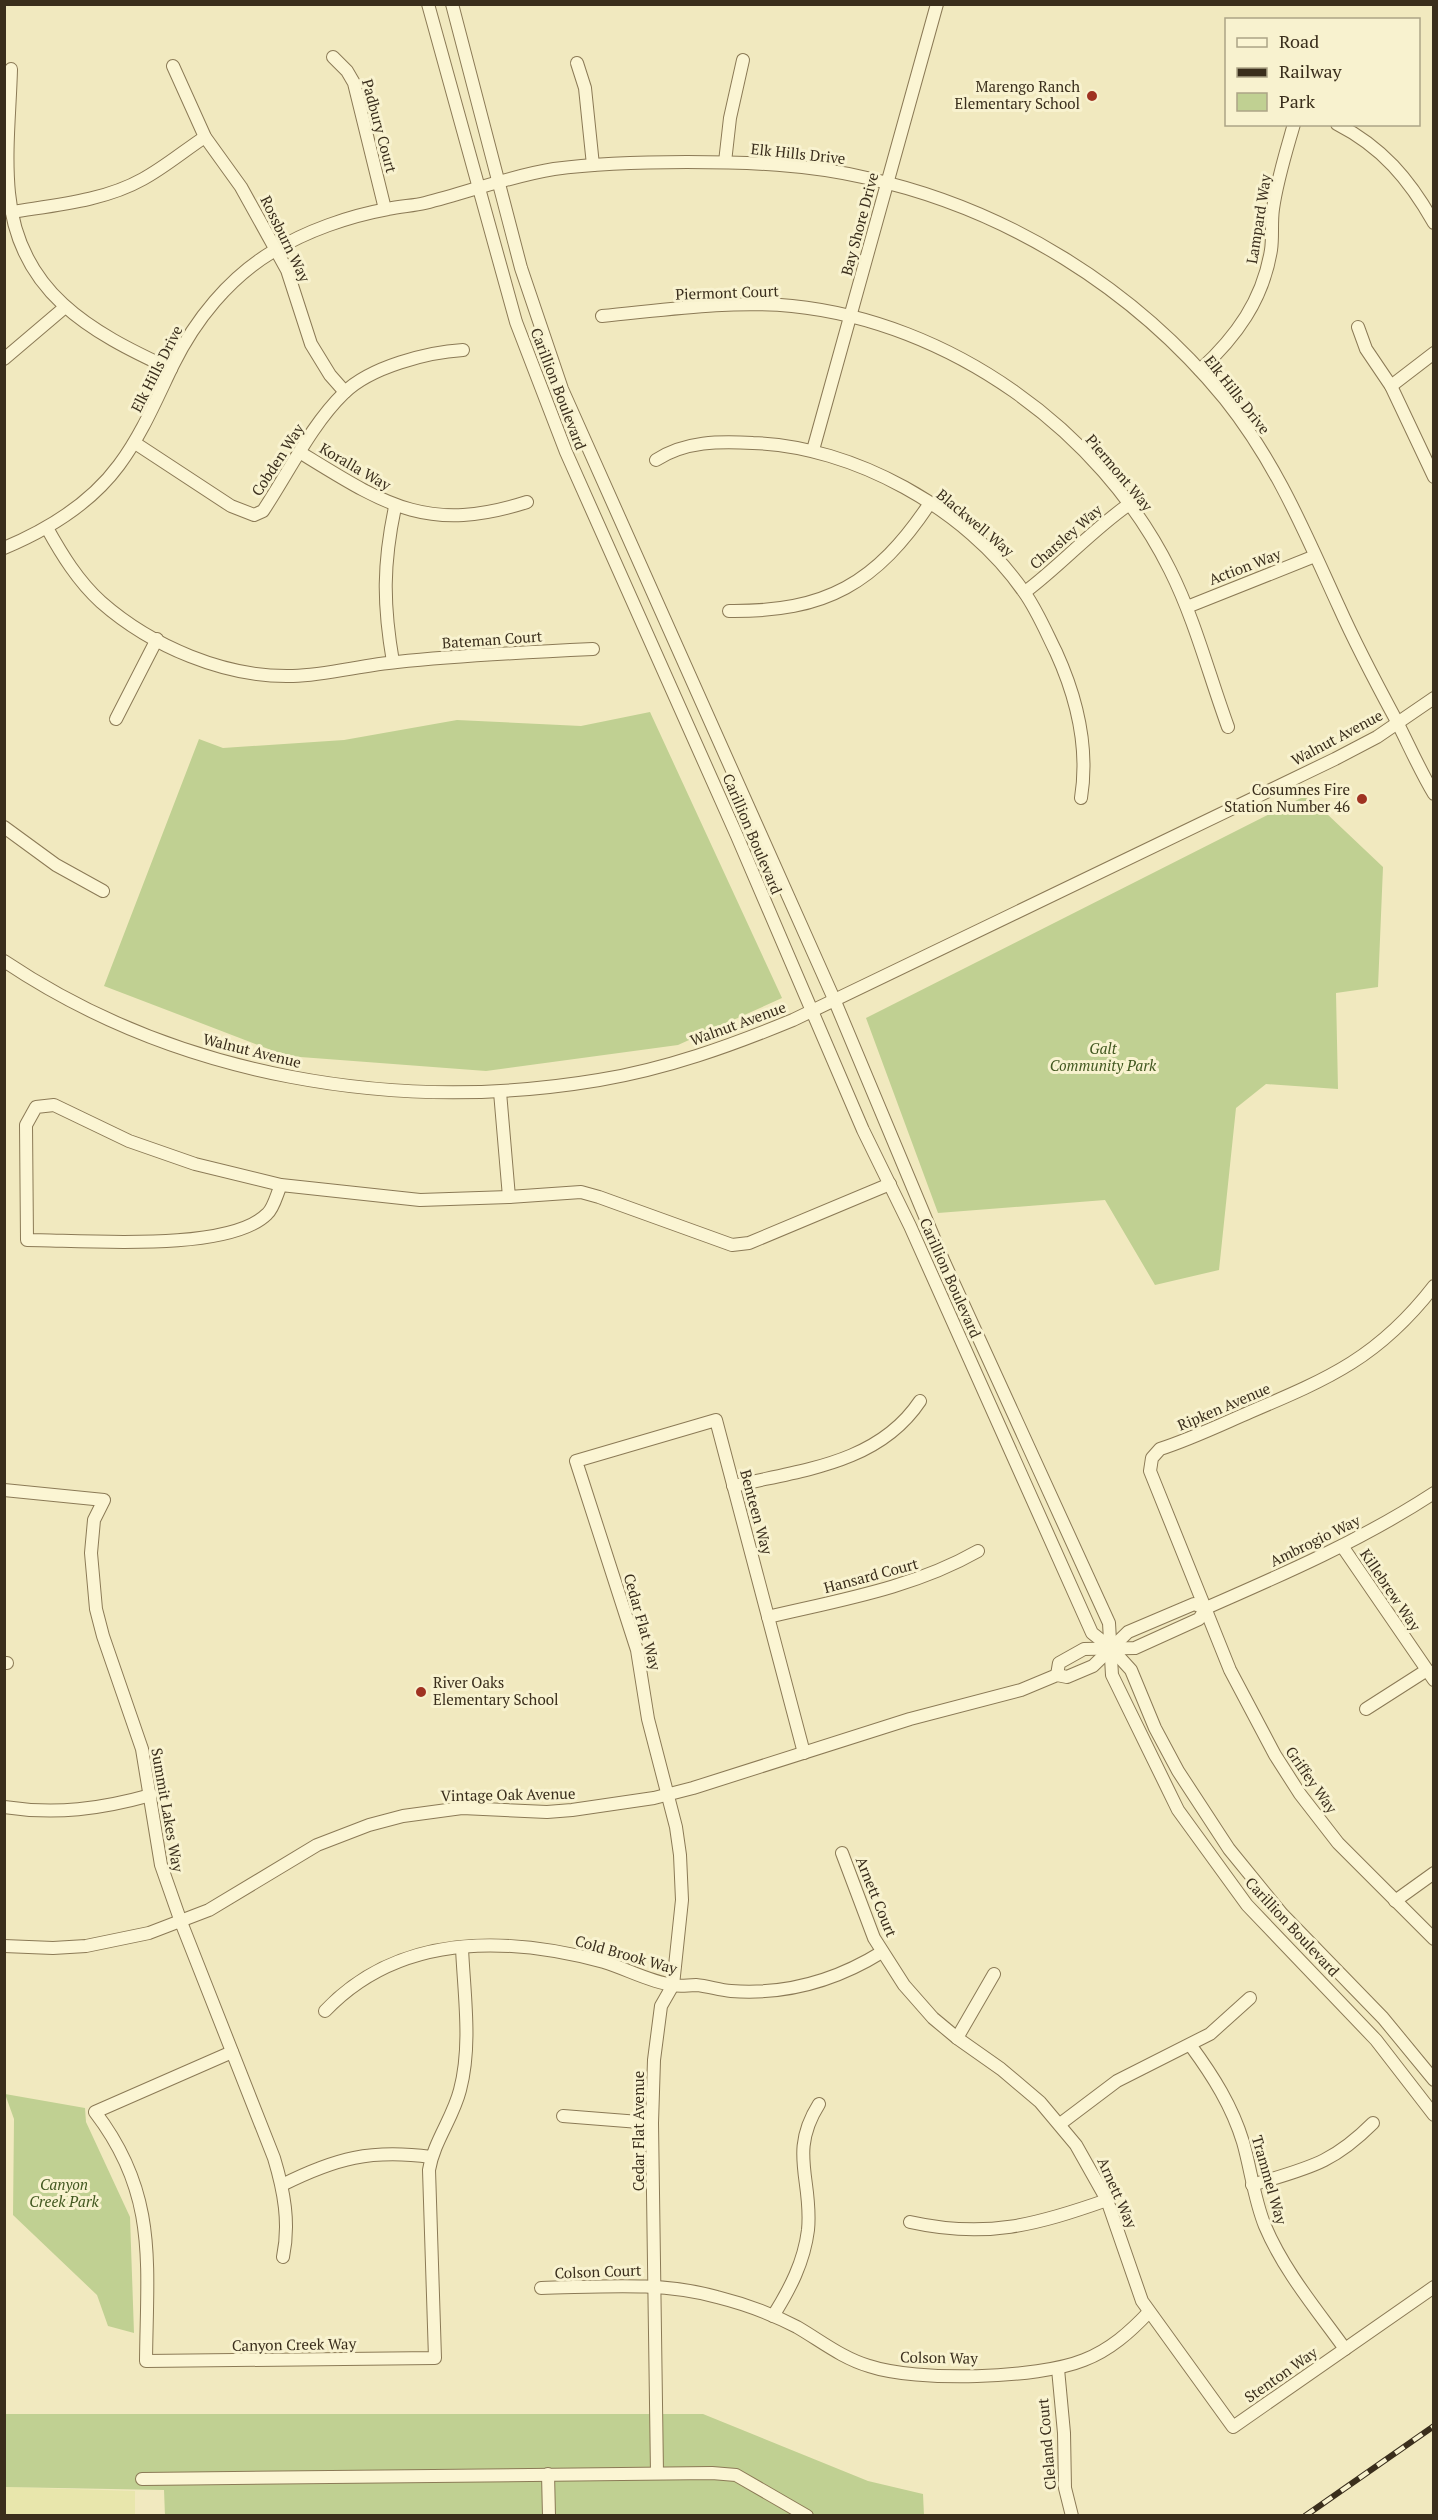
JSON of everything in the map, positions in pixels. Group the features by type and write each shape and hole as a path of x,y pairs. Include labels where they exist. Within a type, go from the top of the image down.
{"street":[{"name":"Carillion Boulevard","path":"428,4 516,322 539,387 737,836 810,1011 1092,1633 1111,1648 1131,1670 1155,1728 1178,1771 1229,1850 1282,1914 1383,2018 1434,2080"},
{"name":"Carillion Boulevard","path":"452,4 532,303 562,389 834,999 944,1262 1109,1623 1112,1675 1138,1732 1178,1810 1209,1856 1247,1905 1376,2040 1434,2115"},
{"name":"Bay Shore Drive","path":"813,450 937,4"},
{"name":"Padbury Court","path":"333,57 347,71 354,84 385,209"},
{"path":"725,162 730,118 743,60"},
{"path":"577,63 585,88 593,165"},
{"name":"Rossburn Way","path":"173,66 205,136 247,196 274,250 287,270 311,344 330,375 345,392"},
{"path":"11,69 8,177 12,212 21,242 33,266 64,308 90,327 171,369"},
{"name":"Lampard Way","path":"1200,370 1237,332 1259,293 1271,250 1272,211 1293,126"},
{"path":"1340,126 1371,144 1388,158 1417,192 1434,223"},
{"path":"12,212 85,199 128,186 144,179 205,136"},
{"name":"Elk Hills Drive","path":"4,548 47,528 99,487 118,467 135,443 171,369 204,314 231,284 274,250 310,233 385,209 422,204 499,181 550,170 593,165 725,162 814,168 923,192 1025,235 1062,256 1142,315 1200,370 1236,414 1273,469 1304,527 1361,657 1398,722 1414,761 1434,794"},
{"name":"Piermont Court","path":"602,316 760,304 851,316"},
{"path":"4,359 64,308"},
{"name":"Piermont Way","path":"851,316 960,358 992,377 1068,435 1099,467 1128,505 1169,569 1187,607 1228,727"},
{"path":"1358,327 1366,349 1390,386 1434,477"},
{"path":"345,392 362,381 416,358 463,350"},
{"path":"1390,386 1434,353"},
{"name":"Cobden Way","path":"135,443 231,506 254,515 263,511 321,421 345,392"},
{"name":"Blackwell Way","path":"656,460 681,447 714,443 763,443 813,450 872,471 930,503 985,547 1024,592 1065,671 1075,703 1084,764 1081,798"},
{"name":"Koralla Way","path":"301,453 357,488 395,507 429,514 483,514 527,502"},
{"path":"729,611 795,608 823,599 849,586 876,568 896,548 930,503"},
{"name":"Charsley Way","path":"1024,592 1045,577 1099,525 1128,505"},
{"path":"393,662 384,594 385,562 395,507"},
{"name":"Bateman Court","path":"47,528 73,571 102,603 157,639 196,658 225,668 257,674 292,676 329,673 393,662 593,649"},
{"name":"Action Way","path":"1187,607 1315,556"},
{"path":"116,719 157,639"},
{"name":"Walnut Avenue","path":"4,961 106,1017 175,1045 244,1066 357,1088 414,1092 500,1092 600,1080 712,1051 766,1031 810,1011 1335,759 1434,698"},
{"path":"4,827 56,865 103,891"},
{"path":"500,1092 509,1197"},
{"path":"280,1185 269,1213 245,1228 212,1236 184,1240 27,1240 26,1125 36,1107 54,1105 129,1141 195,1164 280,1185 420,1200 580,1192 732,1245 748,1243 890,1184"},
{"name":"Ripken Avenue","path":"1206,1608 1157,1494 1150,1471 1152,1458 1160,1449 1335,1374 1364,1356 1394,1331 1434,1286"},
{"path":"733,1486 859,1454 897,1429 920,1401"},
{"name":"Benteen Way","path":"576,1461 716,1420 804,1753"},
{"name":"Cedar Flat Way","path":"576,1461 637,1650 648,1719 669,1795"},
{"name":"Summit Lakes Way","path":"4,1490 104,1500 94,1520 91,1553 96,1608 103,1636 134,1720 151,1794 161,1865 181,1922 274,2158 282,2185 287,2224 283,2257"},
{"name":"Ambrogio Way","path":"1111,1648 1135,1648 1199,1619 1206,1608 1305,1565 1392,1520 1434,1492"},
{"name":"Killebrew Way","path":"1342,1546 1430,1675"},
{"name":"Hansard Court","path":"768,1617 912,1582 953,1565 978,1551"},
{"name":"Ambrogio Way","path":"1111,1648 1128,1632 1194,1604 1206,1608"},
{"name":"Griffey Way","path":"1206,1608 1230,1670 1275,1755 1300,1794 1338,1843 1434,1939"},
{"name":"Vintage Oak Avenue","path":"1057,1675 1059,1663 1084,1649 1111,1648"},
{"name":"Vintage Oak Avenue","path":"4,1946 53,1948 86,1946 128,1938 181,1922 237,1894 317,1845 369,1825 403,1816 462,1808 547,1812 669,1795 910,1719 1021,1690 1057,1675 1067,1677 1093,1666 1111,1648"},
{"path":"1366,1709 1430,1675"},
{"path":"4,1807 29,1811 73,1811 99,1808 151,1794"},
{"name":"Cedar Flat Avenue","path":"657,2473 652,2123 654,2060 661,2006 673,1985 682,1878 676,1827 669,1795"},
{"name":"Arnett Court","path":"843,1854 862,1909 882,1952"},
{"path":"1395,1901 1434,1873"},
{"name":"Cold Brook Way","path":"325,2011 353,1984 385,1965 421,1952 509,1946 556,1951 605,1963 673,1985 696,1985 733,1991 778,1990 831,1978 882,1952"},
{"name":"Canyon Creek Way","path":"232,2052 95,2112 124,2156 141,2202 147,2250 146,2361 435,2358 429,2182 431,2157 453,2108 464,2071 466,2046 462,1948"},
{"name":"Arnett Way","path":"882,1952 915,1999 957,2038 1018,2083 1060,2124 1085,2159 1107,2200 1133,2280 1149,2312 1233,2427"},
{"path":"957,2038 994,1974"},
{"path":"1060,2124 1117,2081 1191,2046 1210,2034 1250,1998"},
{"name":"Trammel Way","path":"1191,2046 1209,2070 1232,2112 1243,2141 1252,2185 1265,2226 1282,2258 1345,2349"},
{"path":"773,2316 795,2278 805,2248 808,2208 802,2156 808,2124 819,2104"},
{"path":"563,2116 652,2123"},
{"path":"1252,2185 1331,2159 1353,2143 1373,2123"},
{"path":"282,2185 316,2168 354,2156 391,2153 431,2157"},
{"path":"910,2222 959,2231 1003,2230 1041,2222 1107,2200"},
{"name":"Colson Way","path":"655,2285 713,2296 773,2316 843,2356 894,2373 935,2376 1058,2369 1084,2360 1109,2347 1149,2312"},
{"name":"Colson Court","path":"541,2289 655,2285"},
{"name":"Stenton Way","path":"1233,2427 1434,2288"},
{"name":"Cleland Court","path":"1058,2369 1064,2433 1065,2488 1072,2516"},
{"path":"142,2479 657,2473 736,2475 807,2516"},
{"path":"548,2474 549,2516"}],"shaded area":[{"path":"5,2487 135,2491 135,2515 5,2515"}],"green space":[{"path":"650,712 782,998 678,1045 486,1071 287,1056 104,986 199,739 223,748 344,740 457,720 581,726"},
{"name":"Galt Community Park","path":"1307,795 1383,867 1378,987 1336,993 1338,1089 1266,1084 1236,1108 1219,1270 1155,1285 1105,1200 938,1213 866,1018"},
{"name":"Canyon Creek Park","path":"5,2094 85,2108 86,2122 130,2217 134,2333 108,2326 97,2295 13,2215 14,2119"},
{"path":"5,2414 703,2414 868,2481 923,2494 924,2515 165,2516 164,2490 5,2487"}],"railway":[{"path":"1305,2516 1434,2426"}],"place":[{"name":"Marengo Ranch Elementary School","path":"1092,96"},
{"name":"Cosumnes Fire Station Number 46","path":"1362,799"},
{"name":"River Oaks Elementary School","path":"421,1692"}]}
